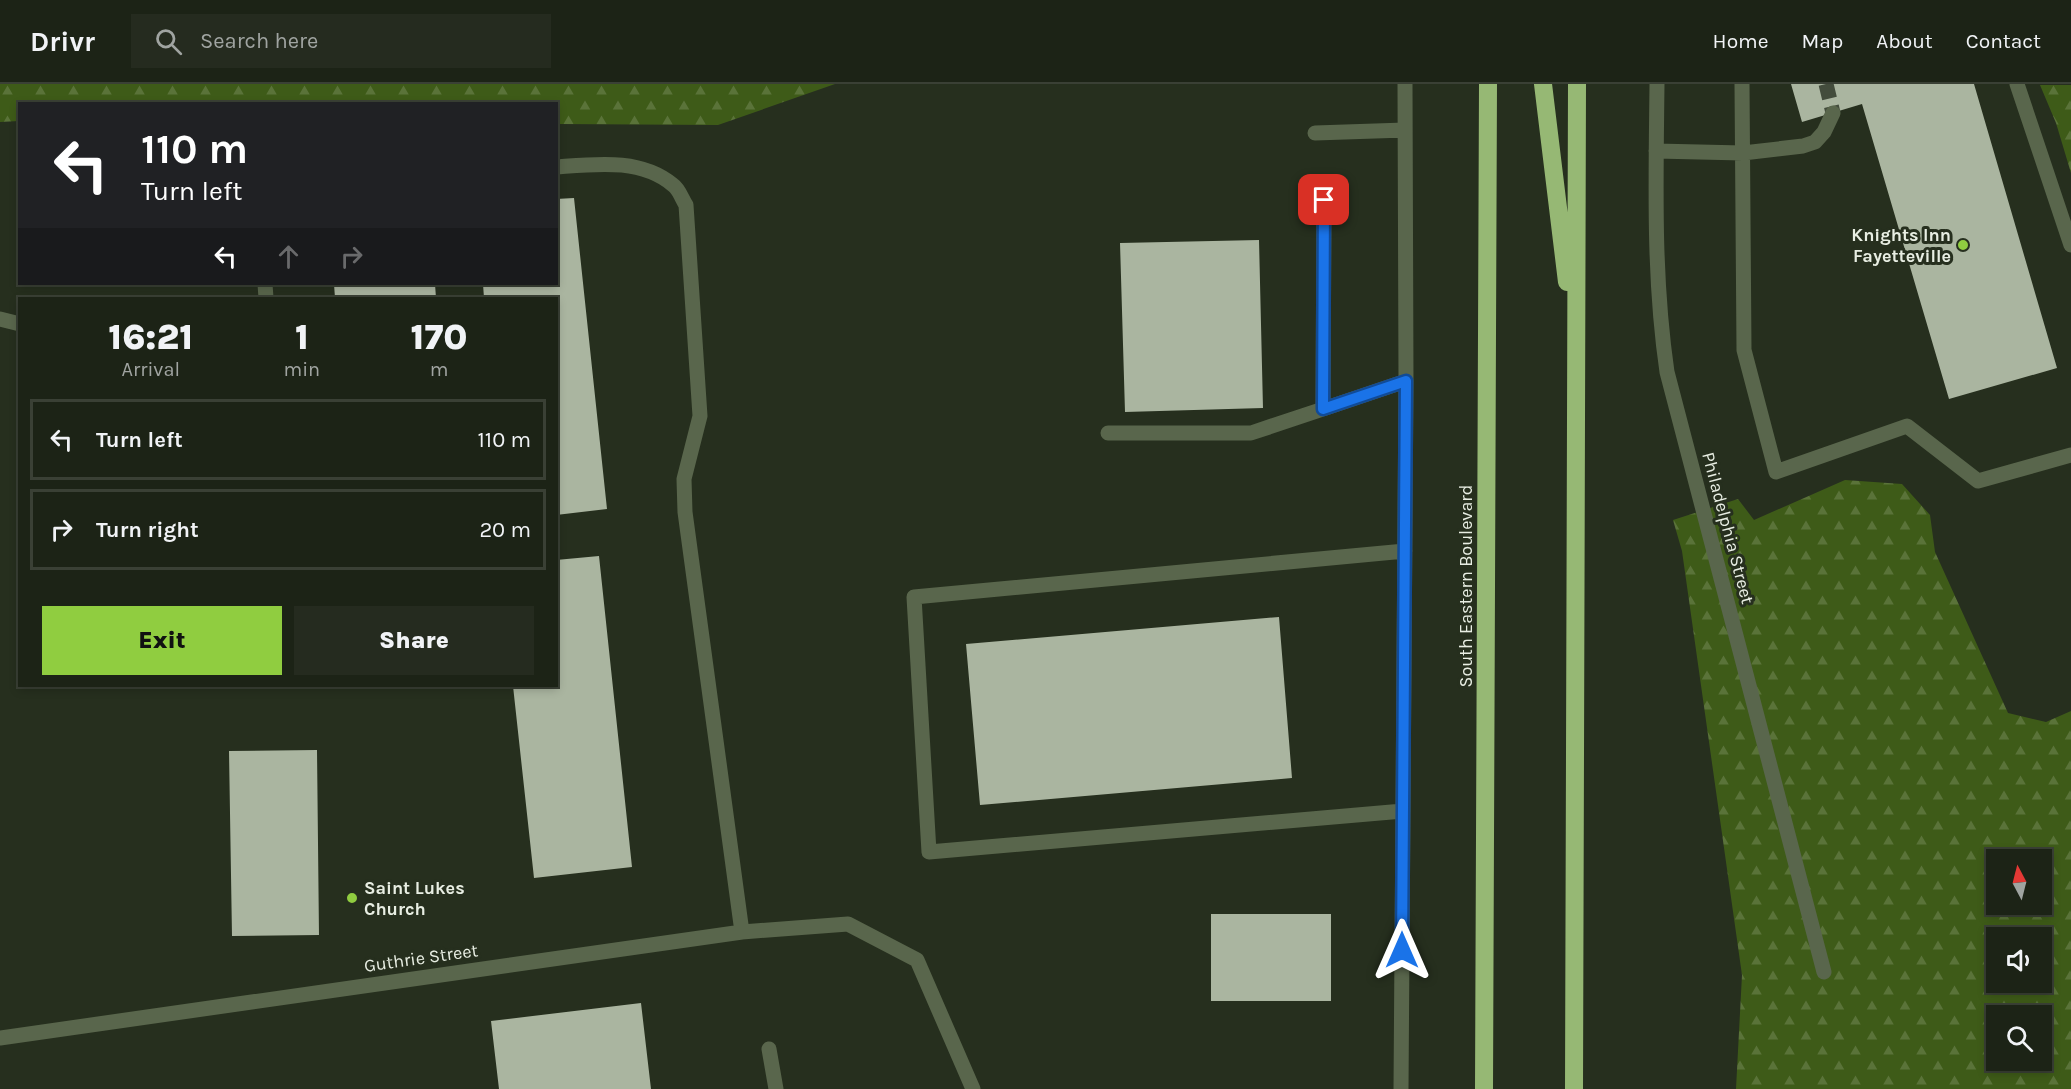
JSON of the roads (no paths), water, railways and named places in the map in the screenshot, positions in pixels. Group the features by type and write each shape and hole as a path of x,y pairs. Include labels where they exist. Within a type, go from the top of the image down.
{"highway":[{"name":"South Eastern Boulevard","path":"1484,1089 1488,84"},
{"path":"1543,84 1576,361"},
{"path":"1574,1089 1577,84"}],"street":[{"path":"1401,1089 1406,381 1405,84"},
{"name":"Philadelphia Street","path":"1657,84 1656,256 1659,317 1667,372 1824,972"},
{"path":"1742,84 1744,350 1776,472 1907,426 1978,481 2071,455"},
{"path":"2017,84 2071,245"},
{"path":"1656,151 1743,153 1815,142 1824,132 1833,113"},
{"path":"1315,133 1406,130"},
{"path":"558,167 613,163 648,170 675,186 686,205 700,416 684,478 685,512 742,932"},
{"path":"1323,409 1324,200"},
{"path":"0,319 18,324"},
{"path":"1108,433 1251,433 1406,381"},
{"path":"1403,811 929,852 914,597 1405,551"},
{"name":"Guthrie Street","path":"0,1038 742,932 848,924 916,960 973,1089"},
{"path":"769,1049 776,1089"}],"tunnel":[{"path":"1826,84 1833,113"}],"place":[{"name":"Knights Inn Fayetteville","path":"1963,245"},
{"name":"Saint Lukes Church","path":"352,898"}]}
